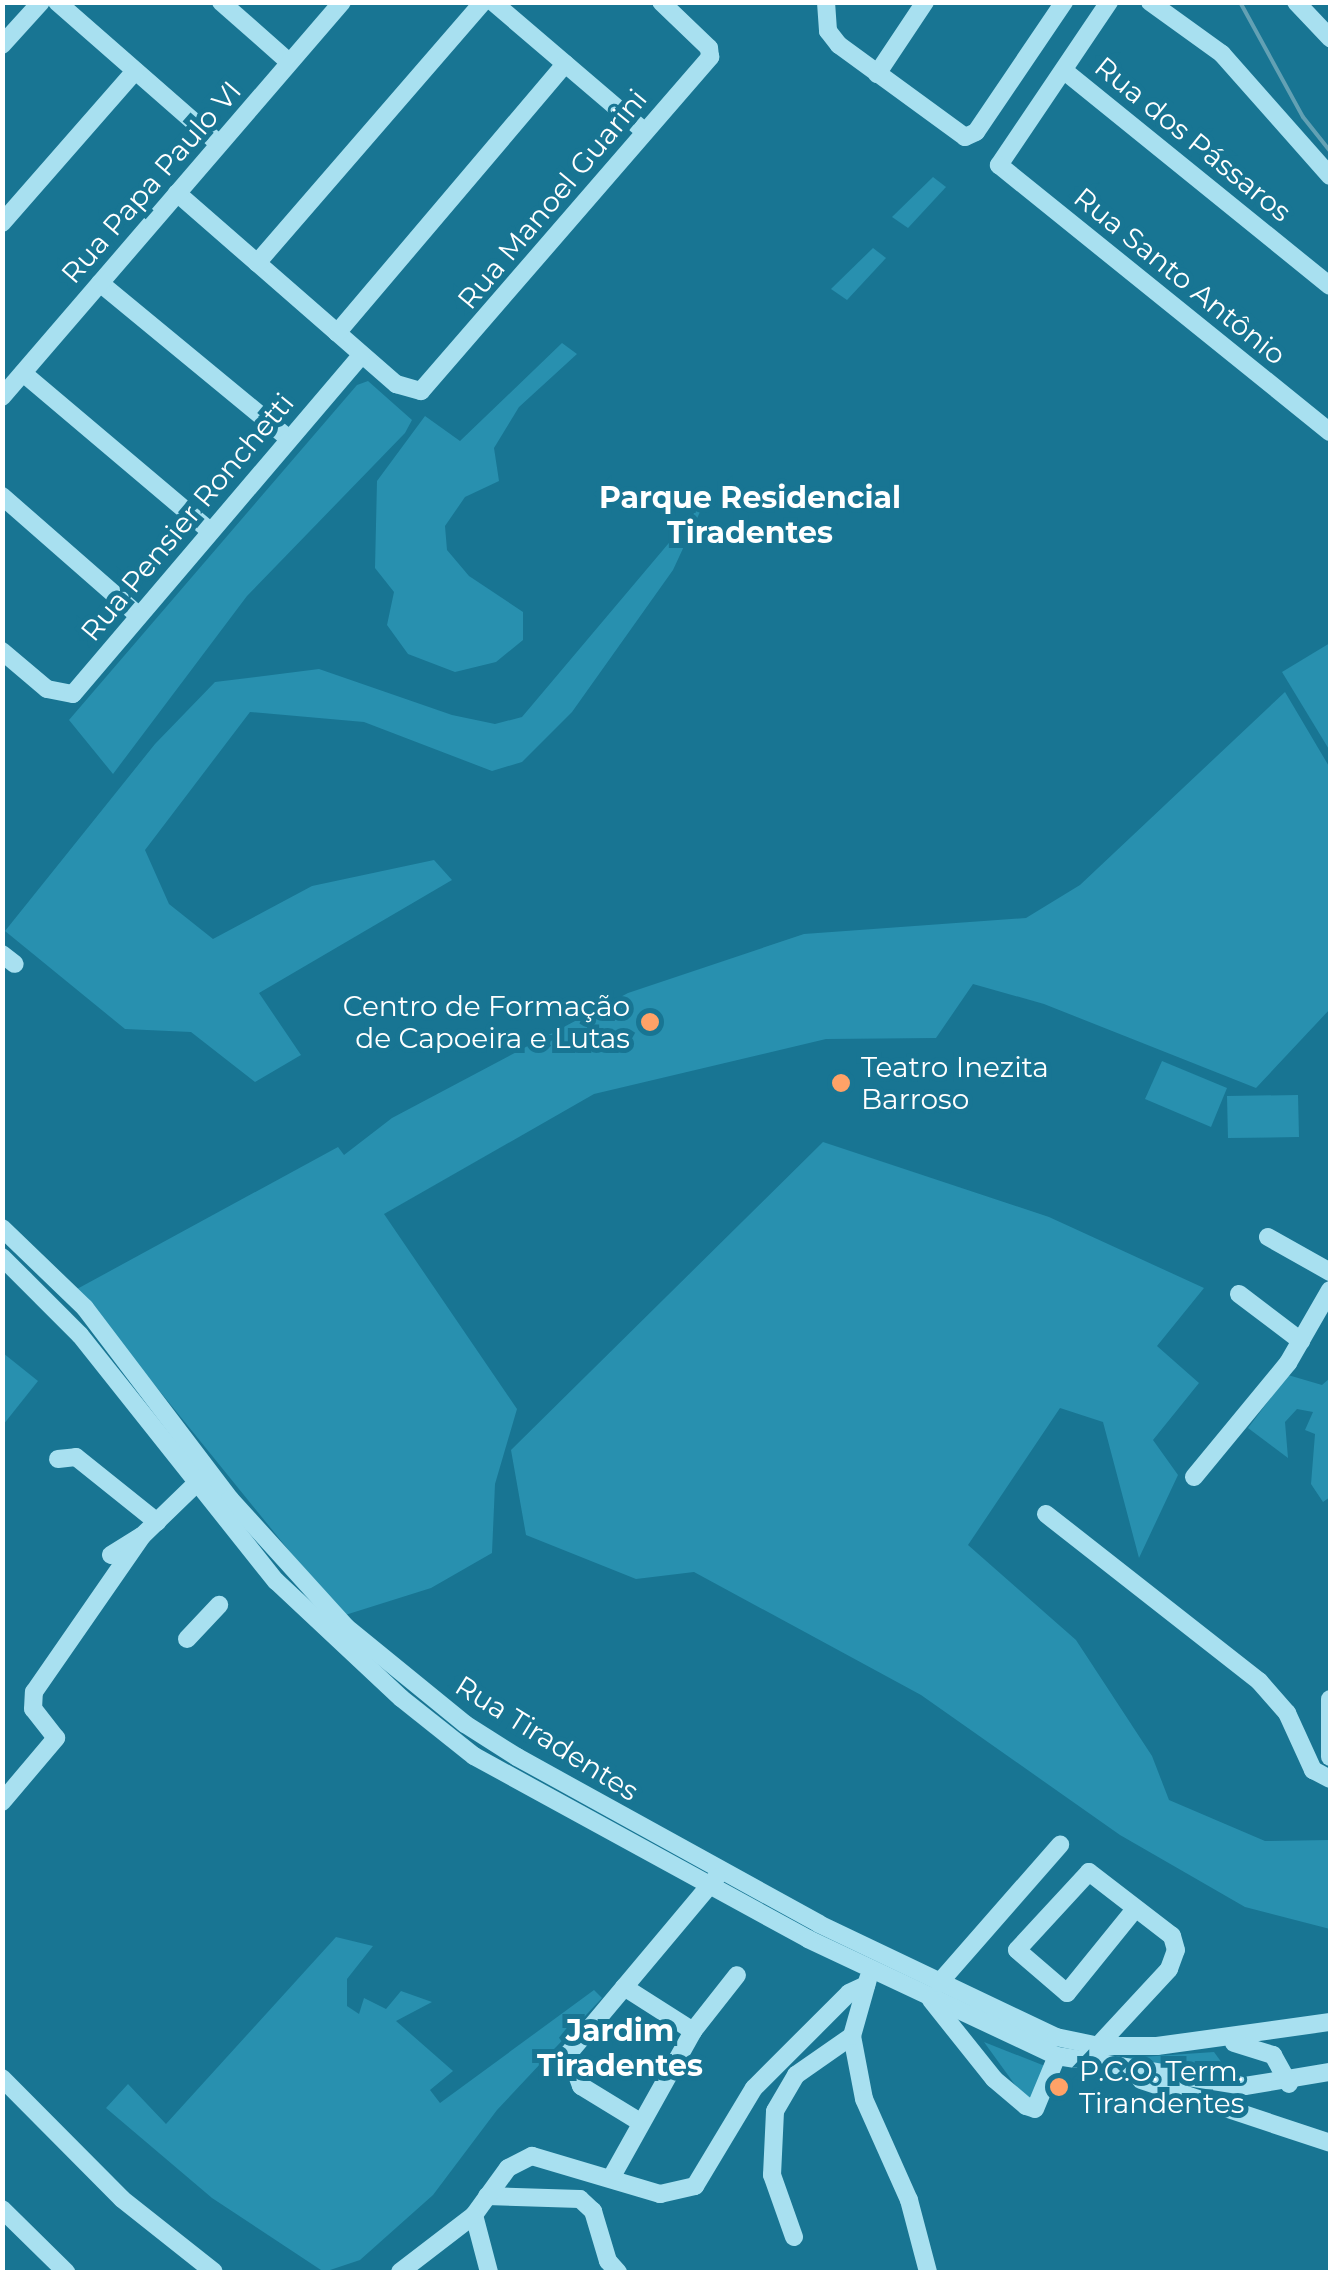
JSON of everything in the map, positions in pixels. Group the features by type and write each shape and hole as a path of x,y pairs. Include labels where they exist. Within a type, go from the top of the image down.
{"street":[{"path":"2,46 41,2"},
{"path":"57,2 219,144"},
{"path":"221,2 289,62"},
{"name":"Rua Papa Paulo VI","path":"2,397 342,2"},
{"path":"257,264 482,2"},
{"path":"492,2 644,131"},
{"path":"826,2 834,40 965,137 976,132 1064,2"},
{"path":"878,74 921,10 900,2"},
{"path":"1067,72 1109,2"},
{"path":"1150,2 1222,54 1330,176"},
{"path":"1296,2 1330,38"},
{"name":"Rua Manoel Guarini","path":"362,355 410,391 438,378 710,56 710,48 667,4"},
{"path":"336,333 565,64"},
{"path":"2,223 135,70"},
{"name":"Rua Santo Antônio","path":"1067,72 1000,161 1330,432"},
{"name":"Rua dos Pássaros","path":"1067,72 1330,286"},
{"path":"177,194 362,355"},
{"path":"100,283 288,439"},
{"name":"Rua Pensier Ronchetti","path":"2,651 48,690 73,694 362,355"},
{"path":"23,373 210,531"},
{"path":"2,496 138,616"},
{"name":"Rua Tiradentes","path":"2,1228 80,1302 134,1370 244,1546 334,1626 465,1724 675,1858 1057,2056 1266,2118 1330,2143"},
{"path":"1268,1237 1330,1272"},
{"name":"Rua Tiradentes","path":"2,1257 60,1314 116,1383 203,1477"},
{"path":"1194,1477 1301,1341 1330,1290"},
{"path":"1239,1294 1301,1341"},
{"path":"60,1314 80,1302"},
{"path":"116,1383 134,1370"},
{"path":"58,1459 76,1457 157,1522"},
{"path":"111,1555 142,1536 203,1477"},
{"path":"1046,1514 1274,1694 1313,1770 1330,1779"},
{"path":"2,1802 56,1738 32,1699 142,1536"},
{"path":"188,1638 219,1605"},
{"path":"1330,1699 1330,1757"},
{"path":"933,1989 1060,1845"},
{"path":"1036,2030 1057,2056 1100,2046 1170,1970 1176,1950 1172,1936 1087,1872 1017,1954 1066,1993 1135,1909"},
{"path":"640,2122 581,2086 569,2061 574,2045 715,1879"},
{"name":"Rua Tiradentes","path":"715,1879 869,1977 933,1989 1036,2030 1100,2046 1220,2041"},
{"path":"611,2178 694,2031 737,1975"},
{"path":"869,1977 852,2036 864,2099 909,2200 928,2272"},
{"path":"400,2272 474,2215 508,2168 532,2156 660,2194 694,2186 754,2088 869,1977"},
{"path":"624,1987 694,2031"},
{"name":"Rua Tiradentes","path":"933,1989 994,2080 1035,2109 1057,2056"},
{"path":"1126,2021 1132,2047"},
{"path":"1220,2041 1330,2022"},
{"path":"794,2237 772,2176 775,2111 796,2075 852,2036"},
{"path":"1220,2041 1273,2055 1289,2084 1266,2118"},
{"name":"Rua Tiradentes","path":"1102,2067 1245,2086 1289,2084 1330,2072"},
{"path":"2,2078 130,2206 214,2272"},
{"path":"487,2196 580,2199 592,2212 608,2261 618,2272"},
{"path":"2,2209 66,2272"},
{"path":"474,2215 490,2272"}],"shaded area":[{"path":"933,177 946,187 908,228 892,217"},
{"path":"873,248 886,258 847,300 831,289"},
{"path":"562,343 577,354 519,407 494,448 499,481 465,497 445,526 447,550 469,576 523,612 523,640 496,662 455,672 408,654 387,625 394,592 375,568 377,481 425,416 460,441"},
{"path":"368,381 412,420 405,433 247,596 113,774 69,720 357,385"},
{"path":"706,499 673,570 572,712 522,762 492,771 364,722 250,712 145,850 169,904 213,939 312,886 434,860 452,880 259,993 301,1055 255,1082 191,1032 125,1029 5,931 155,744 215,682 319,669 452,715 495,724 522,717"},
{"path":"1330,643 1330,751 1282,672"},
{"path":"1285,692 1330,768 1330,1009 1256,1088 1044,1004 973,984 936,1038 826,1039 594,1094 384,1214 517,1409 495,1484 492,1553 431,1588 342,1616 77,1289 338,1147 344,1155 392,1118 628,993 804,934 1026,918 1080,885"},
{"path":"1162,1061 1227,1088 1211,1127 1145,1099"},
{"path":"1298,1095 1299,1137 1228,1138 1227,1096"},
{"path":"823,1142 1049,1217 1204,1288 1157,1346 1199,1383 1153,1440 1178,1475 1139,1558 1103,1422 1060,1408 968,1545 1076,1640 1152,1756 1169,1800 1265,1841 1330,1840 1330,1929 1245,1907 1120,1835 921,1695 694,1572 636,1579 526,1535 511,1450"},
{"path":"3,1353 38,1381 3,1425"},
{"path":"1288,1375 1322,1385 1330,1378 1330,1497 1323,1502 1311,1484 1315,1434 1305,1430 1313,1412 1297,1409 1285,1422 1288,1458 1248,1428"},
{"path":"336,1937 373,1946 347,1979 347,2006 359,2014 364,1998 386,2009 401,1991 432,2002 396,2021 453,2071 430,2090 440,2103 594,1990 602,1998 497,2110 433,2195 360,2260 324,2272 212,2198 106,2108 128,2084 166,2124"},
{"path":"984,2042 1050,2068 1031,2107"},
{"path":"1214,2052 1230,2074 1112,2059"}],"waterway":[{"path":"1240,2 1303,117 1330,151"}],"place":[{"name":"Centro de Formação de Capoeira e Lutas","path":"650,1022"},
{"name":"Teatro Inezita Barroso","path":"841,1083"},
{"name":"P.C.O. Term. Tirandentes","path":"1059,2087"}],"district":[{"name":"Parque Residencial Tiradentes","path":"750,515"},
{"name":"Jardim Tiradentes","path":"620,2048"}]}
